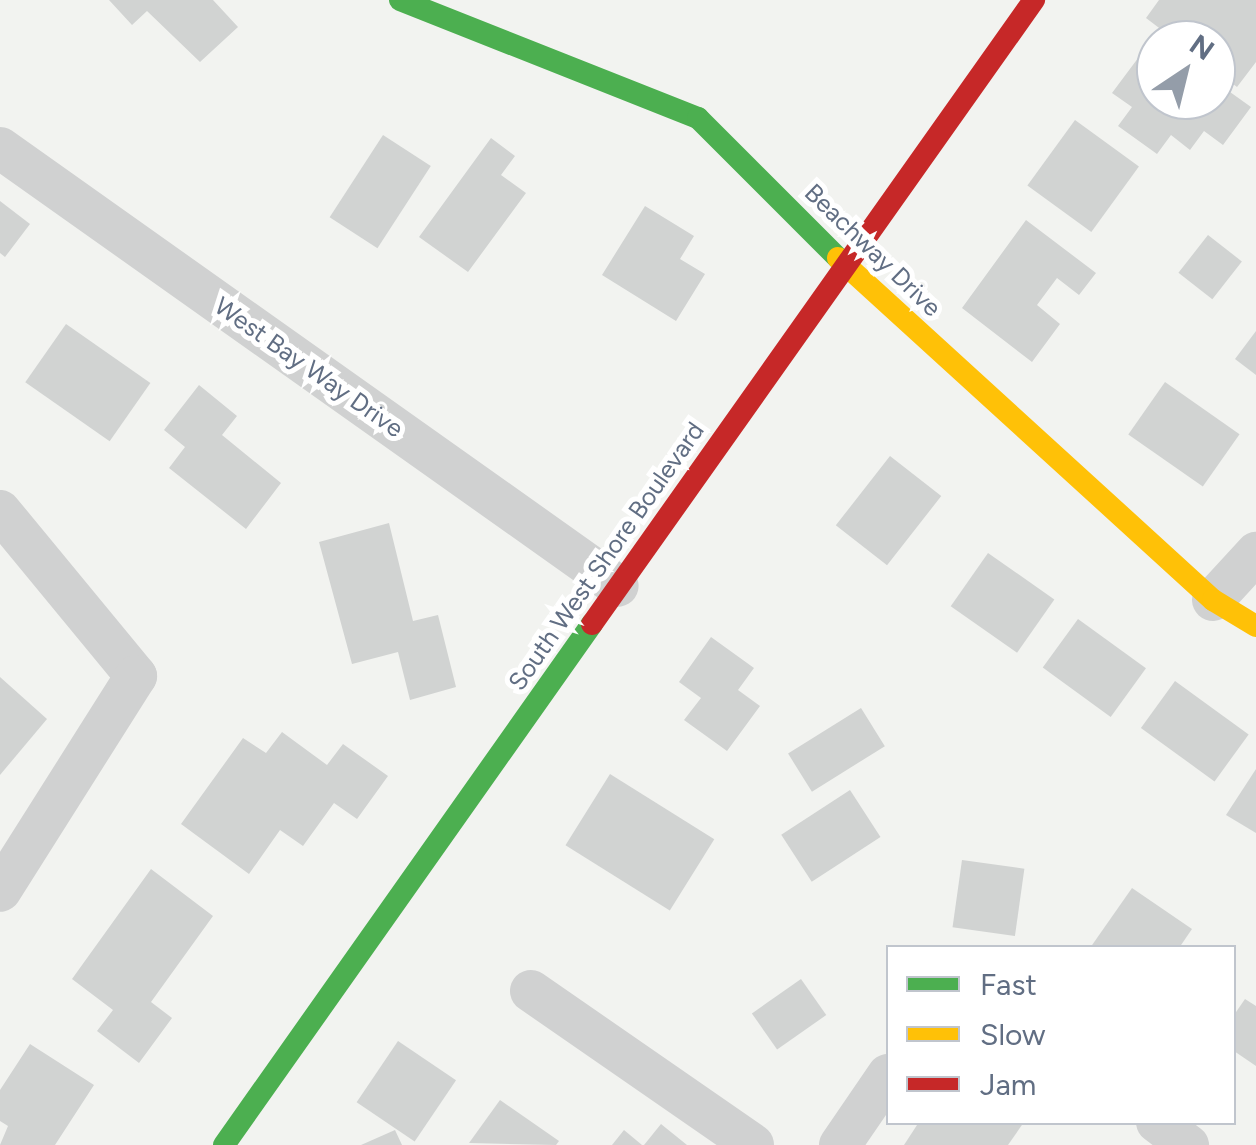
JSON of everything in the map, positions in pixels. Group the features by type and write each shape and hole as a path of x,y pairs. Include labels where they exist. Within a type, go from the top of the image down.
{"street":[{"name":"Beachway Drive","path":"400,0 698,118 844,264 1213,600 1256,626"},
{"name":"South West Shore Boulevard","path":"224,1145 1034,0"},
{"name":"West Bay Way Drive","path":"0,148 618,586"},
{"path":"0,511 136,676 0,890"},
{"path":"1213,600 1256,553"},
{"path":"531,991 753,1145"},
{"path":"840,1145 886,1078"},
{"path":"1161,1125 1188,1145"}],"building":[{"path":"109,0 213,0 238,27 200,62 147,11 132,25"},
{"path":"1159,0 1256,0 1256,62 1236,86 1236,20 1146,18"},
{"path":"1136,61 1136,120 1236,120 1236,96 1251,107 1223,145 1204,131 1190,150 1171,135 1157,154 1118,126 1132,107 1112,93"},
{"path":"1075,120 1139,166 1091,232 1027,186"},
{"path":"383,135 431,166 377,248 330,217"},
{"path":"491,138 515,156 501,175 526,193 468,272 419,237"},
{"path":"0,201 30,224 5,257 0,253"},
{"path":"645,206 694,236 680,259 705,274 676,321 602,275"},
{"path":"1026,220 1096,273 1079,295 1057,278 1037,305 1060,324 1032,362 962,308"},
{"path":"1208,235 1242,261 1212,299 1178,273"},
{"path":"66,324 150,383 110,441 25,382"},
{"path":"1256,331 1256,375 1235,359"},
{"path":"1165,382 1240,434 1203,487 1128,434"},
{"path":"199,385 237,416 222,435 281,483 246,529 169,468 185,447 164,430"},
{"path":"890,456 941,496 887,565 836,525"},
{"path":"389,523 413,621 438,615 456,687 410,700 398,652 352,664 319,542"},
{"path":"988,553 1054,599 1017,653 951,606"},
{"path":"1078,619 1146,668 1111,717 1043,668"},
{"path":"711,637 754,668 738,690 760,706 727,751 684,720 701,698 679,682"},
{"path":"0,677 47,719 0,775"},
{"path":"1175,681 1249,734 1215,781 1141,728"},
{"path":"861,708 885,746 812,792 788,754"},
{"path":"282,732 327,765 343,744 388,776 357,819 334,803 303,846 280,830 249,874 181,824 243,738 266,753"},
{"path":"1256,769 1256,833 1226,815"},
{"path":"610,774 714,839 670,910 565,845"},
{"path":"850,790 880,837 812,882 781,835"},
{"path":"962,860 1024,869 1015,936 953,927"},
{"path":"151,869 213,916 151,1002 172,1018 139,1063 97,1031 113,1010 72,979"},
{"path":"1132,888 1192,929 1181,945 1092,945"},
{"path":"801,979 826,1015 777,1049 752,1013"},
{"path":"1245,999 1256,1006 1256,1066 1236,1052 1236,1012"},
{"path":"398,1041 456,1080 415,1141 357,1102"},
{"path":"30,1044 94,1085 55,1145 0,1145 8,1126 0,1121 0,1090"},
{"path":"500,1100 559,1141 556,1145 469,1143"},
{"path":"661,1124 687,1145 644,1145"},
{"path":"917,1125 1022,1125 1008,1145 904,1145"},
{"path":"395,1130 402,1145 361,1145"},
{"path":"624,1130 642,1145 612,1145"}],"traffic: fast":[{"path":"400,0 698,118 838,258"},
{"path":"224,1145 592,624"}],"traffic: slow":[{"path":"838,258 1213,600 1256,626"}],"traffic: jam":[{"path":"592,624 1034,0"}]}
